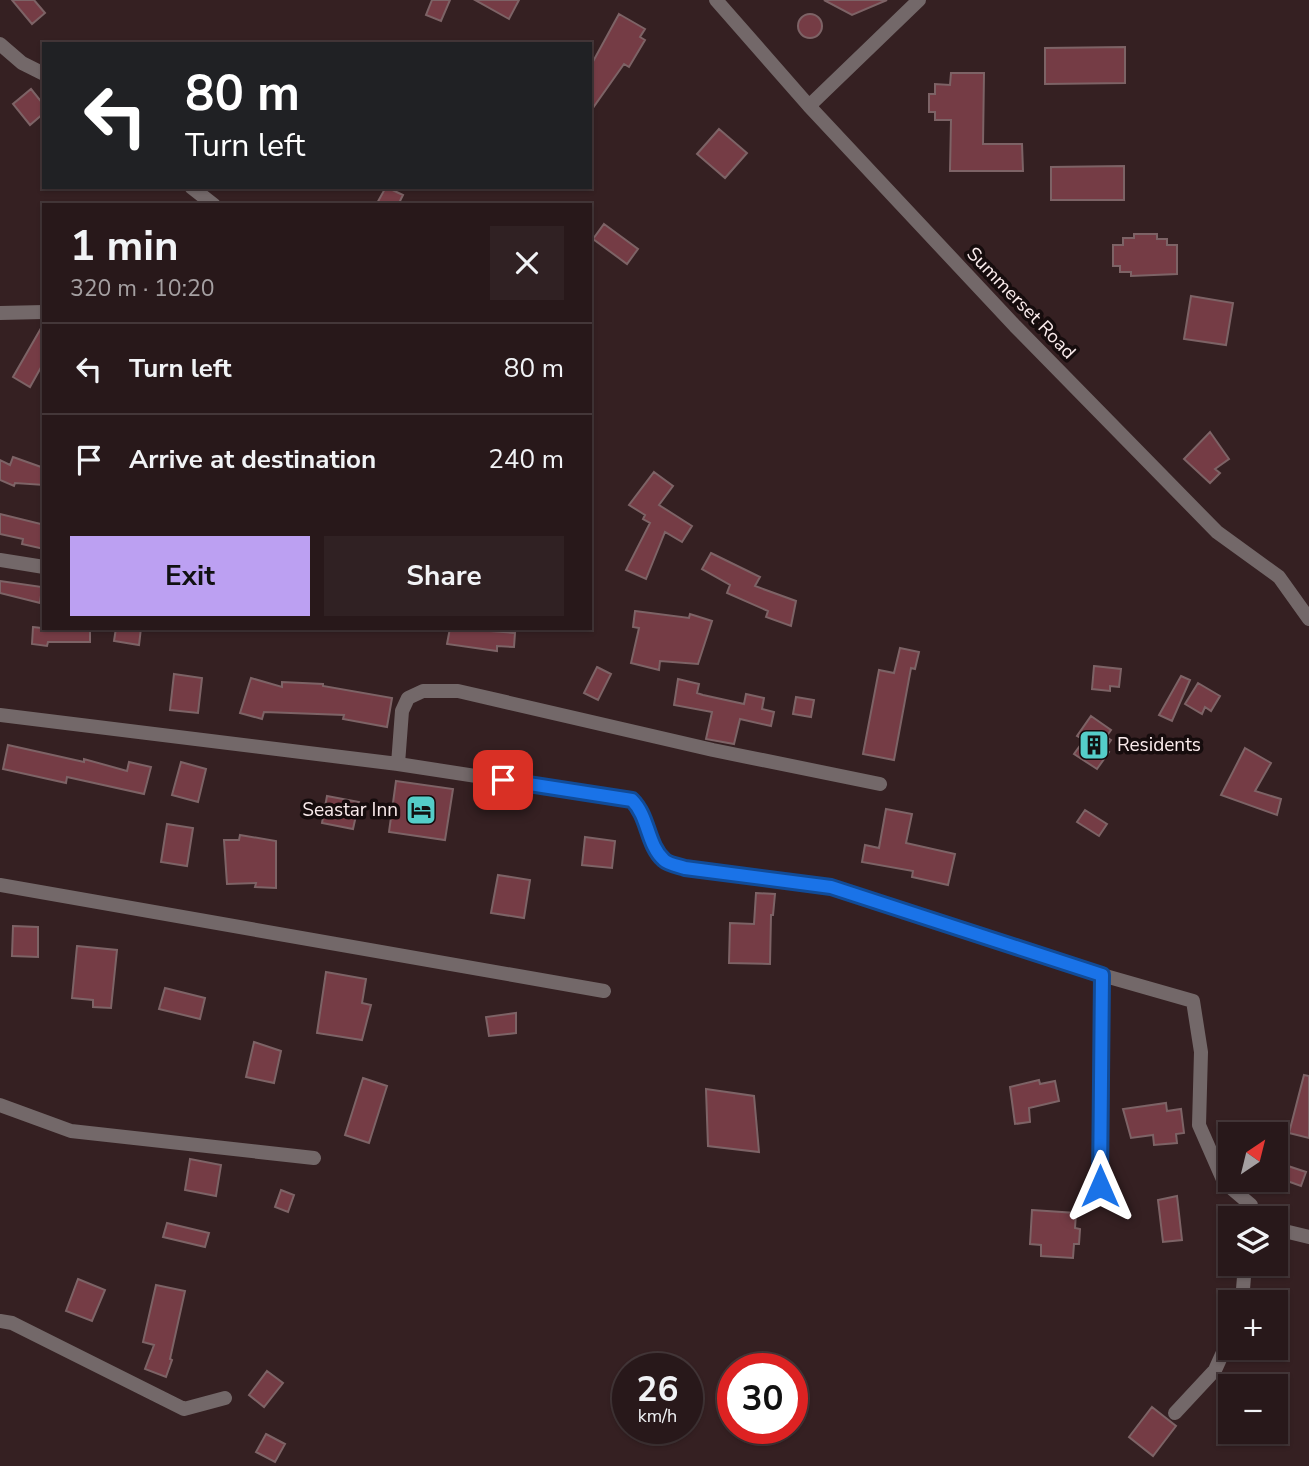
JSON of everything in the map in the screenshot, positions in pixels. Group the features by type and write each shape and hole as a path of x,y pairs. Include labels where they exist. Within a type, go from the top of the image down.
{"street":[{"name":"Summerset Road","path":"716,0 809,106 1015,326 1217,532 1279,578 1309,620"},
{"path":"809,106 919,0"},
{"path":"0,44 22,63 42,73"},
{"path":"194,189 211,203"},
{"path":"0,313 42,312"},
{"path":"0,561 42,567"},
{"path":"398,764 403,731 402,711 408,698 423,691 458,691 713,750 880,783"},
{"path":"0,715 398,764 632,800 642,810 653,843 664,860 685,868 831,887 1102,975 1193,1001 1201,1052 1199,1125 1224,1182 1251,1206"},
{"path":"0,885 604,990"},
{"path":"1100,1186 1102,975"},
{"path":"0,1105 71,1131 314,1157"},
{"path":"1288,1232 1309,1237"},
{"path":"0,1321 12,1323 184,1409 225,1398"},
{"path":"1175,1413 1215,1370 1220,1360"}],"building":[{"path":"12,0 34,0 45,13 32,24"},
{"path":"432,0 450,0 441,21 426,15"},
{"path":"475,0 519,0 509,19"},
{"path":"824,0 887,0 852,15"},
{"path":"619,14 645,29 640,37 645,40 629,67 624,64 592,109 592,63"},
{"path":"810,14 821,21 822,26 815,37 810,38 799,31 798,26 805,15"},
{"path":"1125,47 1125,83 1045,84 1045,48"},
{"path":"951,73 984,73 983,144 1022,144 1023,171 950,171 951,120 935,120 935,112 929,112 929,94 935,94 935,84 950,85"},
{"path":"31,89 42,103 42,115 30,125 13,104"},
{"path":"719,129 747,153 725,178 697,154"},
{"path":"1124,166 1124,200 1051,200 1051,167"},
{"path":"385,189 403,195 399,203 377,203"},
{"path":"604,224 638,249 627,264 593,239"},
{"path":"1134,234 1157,234 1157,239 1167,239 1167,245 1177,245 1177,274 1131,276 1131,272 1120,272 1120,266 1113,266 1113,245 1123,245 1123,238 1134,238"},
{"path":"1191,296 1233,303 1226,345 1184,339"},
{"path":"42,326 42,366 30,387 13,377"},
{"path":"1210,432 1229,459 1215,469 1220,473 1210,483 1184,459"},
{"path":"13,457 42,467 42,485 15,483 14,486 0,480 0,460 10,465"},
{"path":"654,472 673,486 659,505 692,526 682,542 665,532 646,579 626,570 650,523 643,519 645,515 629,505"},
{"path":"0,514 41,524 42,549 22,544 23,539 0,534"},
{"path":"711,553 760,577 755,586 796,601 791,626 766,617 768,611 727,593 730,585 702,569"},
{"path":"0,581 42,587 40,603 0,593"},
{"path":"635,611 689,618 690,614 712,621 698,664 660,661 659,670 631,663 639,628 633,627"},
{"path":"33,627 42,630 90,630 90,642 48,642 47,646 32,644"},
{"path":"116,630 141,630 139,645 114,641"},
{"path":"450,630 515,633 514,647 497,646 497,651 447,644"},
{"path":"900,648 919,652 915,669 911,668 894,760 863,754 879,670 894,673"},
{"name":"Residents","path":"1094,666 1121,669 1119,687 1110,686 1110,691 1092,689"},
{"path":"597,667 611,674 598,700 584,693"},
{"path":"174,674 202,678 198,713 170,710"},
{"path":"1181,676 1190,680 1172,721 1159,715"},
{"path":"251,678 282,687 282,682 323,684 392,698 387,727 343,719 344,715 264,712 262,719 240,713"},
{"path":"678,679 699,684 697,693 703,695 744,704 746,694 764,698 762,709 774,712 771,726 740,719 734,744 706,739 712,712 674,705"},
{"name":"Residents","path":"1198,683 1220,696 1211,711 1205,707 1202,714 1185,704"},
{"path":"796,697 814,700 811,717 793,714"},
{"name":"Residents","path":"1091,716 1111,730 1106,737 1111,740 1105,749 1109,752 1097,769 1074,754 1084,740 1077,736"},
{"path":"8,745 84,762 84,759 127,771 129,762 151,767 144,794 67,777 66,783 3,769"},
{"path":"1245,748 1271,763 1255,791 1281,799 1277,815 1221,795"},
{"path":"181,762 206,769 198,802 172,795"},
{"name":"Seastar Inn","path":"396,781 453,789 445,840 389,832"},
{"path":"327,796 359,802 353,829 322,823"},
{"path":"886,809 912,814 906,843 955,854 948,885 912,877 913,871 862,862 865,845 879,848"},
{"path":"1085,810 1107,824 1099,836 1077,822"},
{"path":"167,824 193,828 187,866 161,862"},
{"path":"240,835 276,841 276,888 255,887 256,883 227,884 224,840 239,840"},
{"path":"585,837 615,841 612,868 582,865"},
{"path":"498,875 530,880 524,918 491,913"},
{"path":"756,893 775,894 771,915 770,964 729,963 730,923 754,924"},
{"path":"13,926 38,927 38,957 12,956"},
{"path":"77,946 117,950 111,1008 93,1007 93,1000 72,998"},
{"path":"326,972 366,979 362,1003 371,1005 362,1040 317,1033"},
{"path":"165,988 205,998 200,1019 159,1009"},
{"path":"516,1013 516,1033 489,1036 486,1017"},
{"path":"254,1042 281,1051 274,1083 246,1077"},
{"path":"1304,1075 1309,1076 1309,1138 1289,1133"},
{"path":"363,1078 387,1086 369,1143 345,1135"},
{"path":"1039,1080 1040,1084 1055,1081 1059,1101 1029,1108 1030,1122 1015,1124 1010,1087"},
{"path":"706,1089 754,1096 759,1152 708,1146"},
{"path":"1166,1103 1167,1111 1181,1109 1184,1133 1176,1134 1177,1143 1154,1145 1153,1135 1131,1138 1123,1109"},
{"path":"190,1159 221,1165 216,1196 185,1190"},
{"path":"1288,1166 1306,1172 1301,1186 1288,1181"},
{"path":"281,1190 294,1195 288,1212 275,1207"},
{"path":"1177,1196 1182,1240 1163,1242 1158,1200"},
{"path":"1032,1210 1076,1213 1075,1228 1080,1229 1079,1244 1074,1244 1073,1258 1041,1256 1041,1245 1030,1244"},
{"path":"167,1223 209,1233 205,1247 163,1237"},
{"path":"78,1279 105,1290 92,1321 66,1311"},
{"path":"156,1285 185,1291 170,1359 172,1360 166,1377 145,1369 154,1345 143,1342"},
{"path":"267,1371 283,1383 264,1407 249,1395"},
{"path":"1152,1407 1176,1426 1153,1456 1129,1437"},
{"path":"266,1434 285,1444 275,1462 256,1452"}],"place":[{"name":"Residents","path":"1094,745"},
{"name":"Seastar Inn","path":"421,810"}],"route":[{"path":"503,780 632,800 642,810 653,843 664,860 685,868 831,887 1102,975 1100,1186"}]}
